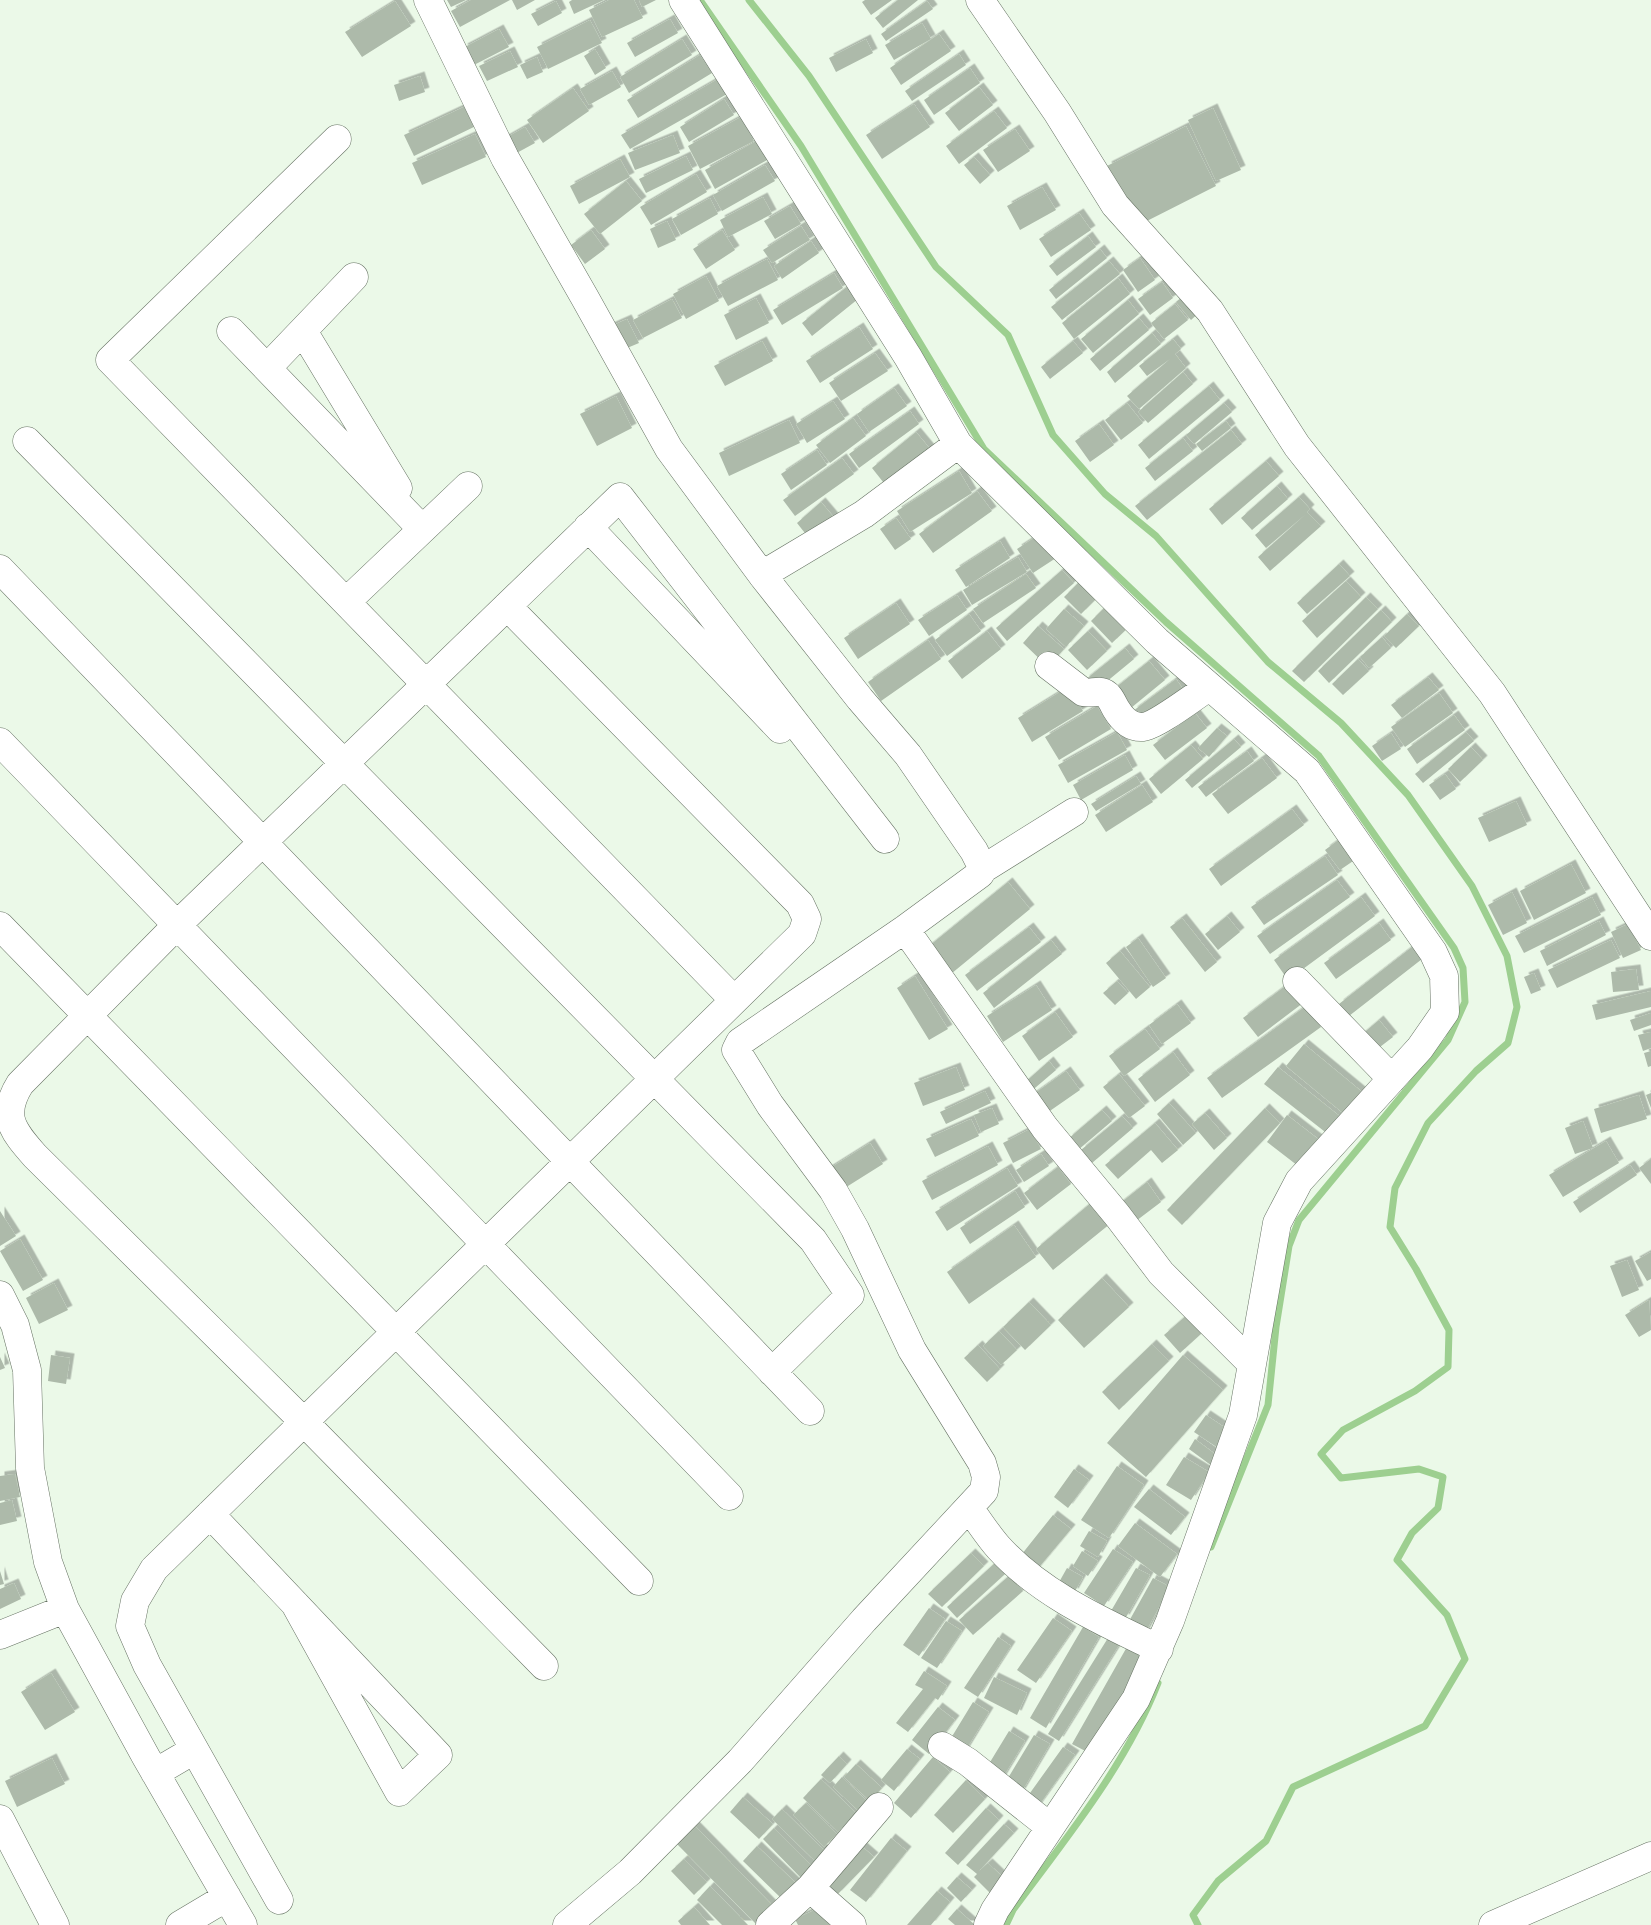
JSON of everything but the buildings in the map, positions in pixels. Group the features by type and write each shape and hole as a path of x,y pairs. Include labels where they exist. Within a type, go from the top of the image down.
{"street":[{"path":"428,0 505,158 586,298 669,449 762,576 860,699 908,755 974,851 982,868"},
{"path":"683,0 903,349 958,444 1150,634 1307,771 1433,952 1444,976 1445,1012 1420,1048 1299,1181 1277,1223 1243,1415 1159,1649 1136,1699 995,1910 988,1925"},
{"path":"980,0 1057,112 1115,205 1210,311 1297,446 1492,694 1651,936"},
{"path":"336,139 110,360 734,1000"},
{"path":"267,368 354,277"},
{"path":"231,331 422,529"},
{"path":"303,331 422,529"},
{"path":"27,441 813,1240 850,1295 772,1372"},
{"path":"762,576 864,514 958,444"},
{"path":"346,602 468,486"},
{"path":"544,1666 304,1422 36,1156 14,1132 8,1108 11,1096 20,1084 177,925 588,527 620,497 885,839 588,527"},
{"path":"0,569 810,1411"},
{"path":"280,1900 146,1665 130,1626 135,1601 154,1569 802,934 807,920 800,904 507,606"},
{"path":"1049,666 1083,692 1089,694 1101,691 1107,694 1122,718 1131,725 1140,727 1152,725 1209,687"},
{"path":"0,742 729,1496"},
{"path":"567,1925 630,1872 740,1761 864,1620 984,1491 986,1477 982,1463 912,1350 855,1229 833,1190 770,1105 736,1050 740,1042 905,929 980,874 982,868 1074,812"},
{"path":"0,926 639,1581"},
{"path":"905,929 1045,1128 1117,1215 1161,1273 1252,1364"},
{"path":"1297,981 1392,1079"},
{"path":"0,1295 15,1325 27,1370 30,1468 48,1562 64,1609 244,1925"},
{"path":"969,1508 998,1547 1039,1584 1090,1614 1159,1649"},
{"path":"210,1514 438,1755 399,1792 295,1604"},
{"path":"0,1635 64,1609"},
{"path":"942,1746 968,1762 1050,1828"},
{"path":"156,1773 194,1750"},
{"path":"770,1925 810,1888 879,1807"},
{"path":"0,1819 55,1925"},
{"path":"1493,1925 1651,1856"},
{"path":"810,1888 852,1925"},
{"path":"180,1925 227,1897"}],"waterway":[{"path":"700,0 801,146 984,449 1166,622 1319,756 1454,948 1463,968 1465,1002 1448,1040 1299,1220 1289,1246 1276,1327 1268,1405 1211,1547"},
{"path":"749,0 809,76 936,267 1008,335 1053,435 1105,494 1156,536 1268,662 1341,723 1408,795 1472,886 1507,956 1517,1007 1508,1043 1476,1071 1428,1123 1395,1188 1390,1227 1416,1269 1449,1330 1448,1367 1415,1391 1343,1430 1321,1454 1341,1478 1419,1469 1443,1477 1438,1508 1412,1533 1397,1560 1447,1615 1465,1659 1425,1726 1293,1787 1266,1841 1218,1881 1193,1915 1198,1925"},
{"path":"1006,1925 1013,1910 1112,1773 1129,1744 1158,1683"}]}
